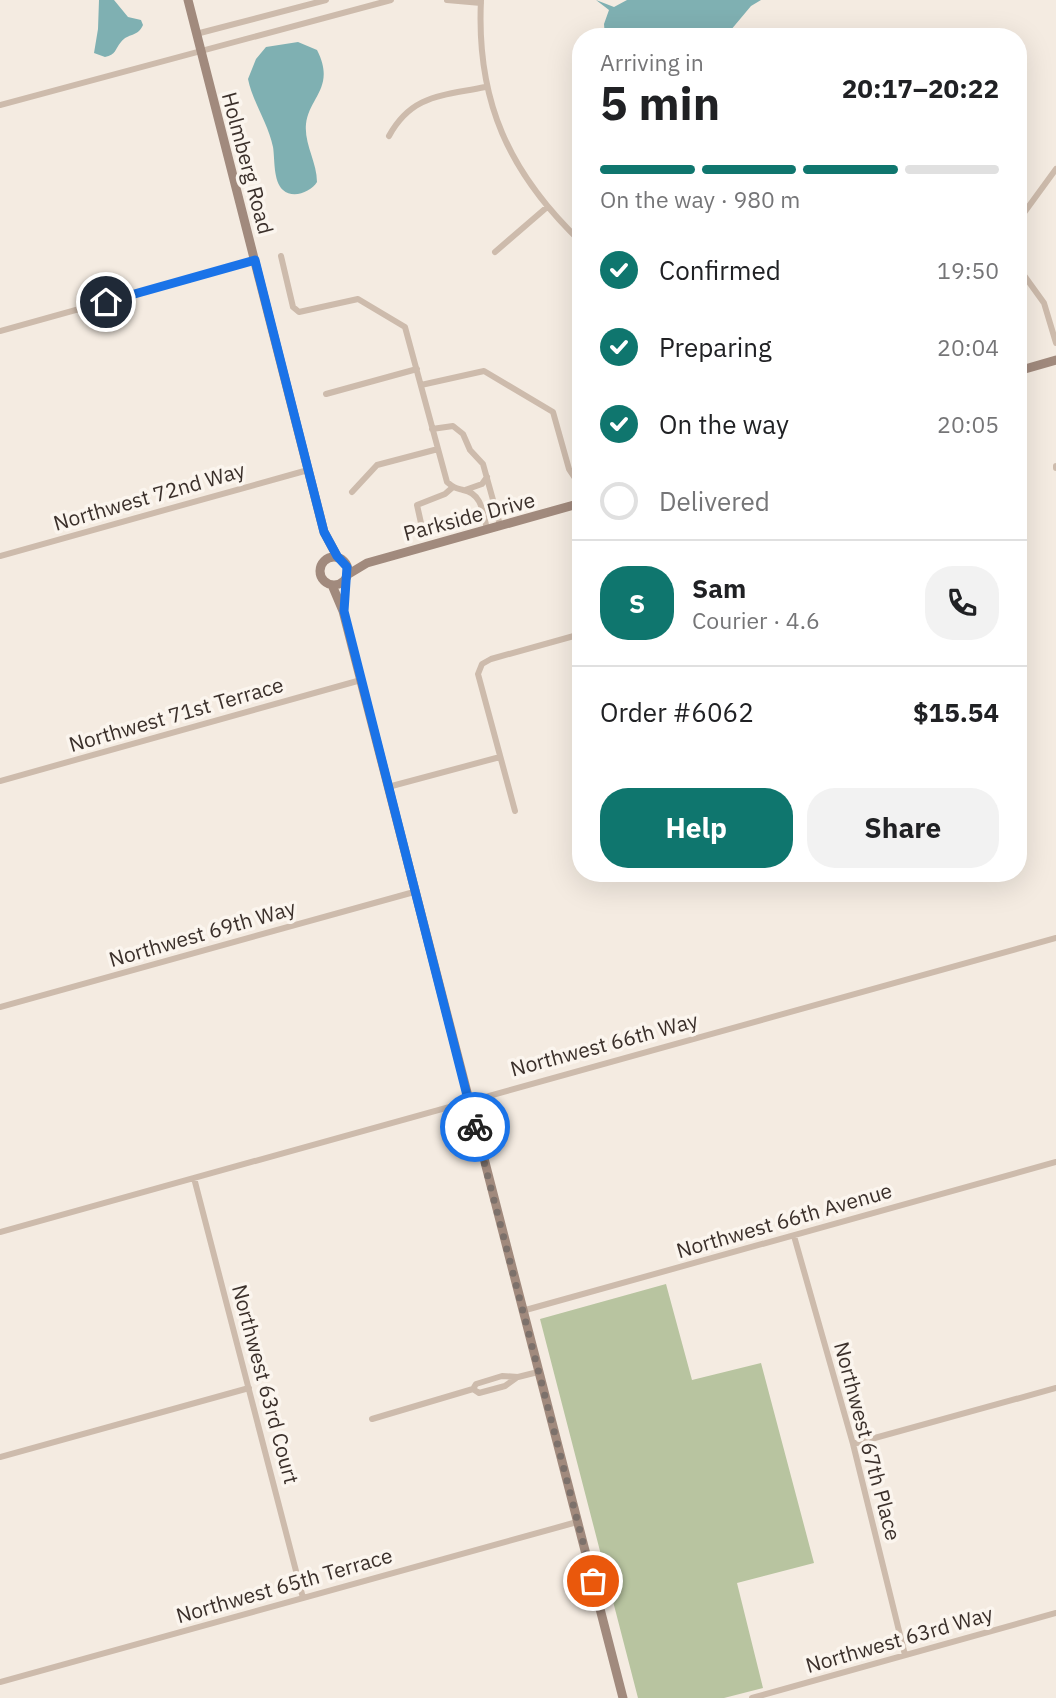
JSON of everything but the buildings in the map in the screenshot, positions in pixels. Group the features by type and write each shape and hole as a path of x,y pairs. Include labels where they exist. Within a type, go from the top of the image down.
{"street":[{"name":"Holmberg Road","path":"188,0 308,470 327,539 340,559"},
{"path":"196,34 326,0"},
{"path":"0,105 200,49 391,0"},
{"path":"447,0 481,2 485,87 509,151 546,208 572,234"},
{"path":"290,8 295,25"},
{"path":"390,136 400,117 415,104 485,87"},
{"path":"1027,209 1056,169"},
{"path":"495,251 546,208"},
{"path":"281,256 293,307 299,313 358,299 405,327 447,482 453,487 465,489 482,484 486,477"},
{"path":"0,331 255,260"},
{"path":"1027,279 1044,303 1056,344"},
{"path":"1027,368 1056,360"},
{"path":"326,394 417,369"},
{"path":"421,386 477,370 493,374 553,412 572,474"},
{"path":"432,429 448,425 459,430 470,450 483,464 500,525"},
{"path":"352,492 377,465 438,449"},
{"name":"Northwest 72nd Way","path":"0,556 308,470"},
{"path":"421,523 417,505 446,494 453,487"},
{"path":"465,489 481,502 487,529"},
{"name":"Parkside Drive","path":"346,577 366,563 572,505"},
{"name":"Holmberg Road","path":"324,561 327,539"},
{"path":"344,611 346,577 340,559 324,561 320,569 321,577 332,585 344,611 622,1698"},
{"name":"Parkside Drive","path":"340,559 366,563"},
{"path":"332,585 340,584 346,577"},
{"path":"515,811 478,674 482,664 491,659 572,636"},
{"name":"Northwest 71st Terrace","path":"0,781 361,680"},
{"path":"388,788 500,757"},
{"name":"Northwest 69th Way","path":"0,1007 414,892"},
{"name":"Northwest 66th Way","path":"0,1232 1056,938"},
{"name":"Northwest 66th Avenue","path":"522,1311 1056,1162"},
{"name":"Northwest 63rd Court","path":"194,1178 303,1598"},
{"name":"Northwest 67th Place","path":"794,1236 853,1444 905,1655"},
{"path":"372,1419 473,1389 476,1384 492,1379 538,1372"},
{"path":"0,1457 248,1388"},
{"path":"853,1444 1056,1388"},
{"name":"Northwest 65th Terrace","path":"0,1682 577,1521"},
{"name":"Northwest 63rd Way","path":"752,1698 1056,1614"}],"green space":[{"path":"666,1284 692,1380 761,1363 814,1563 737,1583 763,1688 724,1698 638,1698 540,1319"}],"water":[{"path":"99,0 114,0 128,17 141,20 143,25 105,57 94,53"},
{"path":"596,0 614,7 627,0 761,0 751,6 733,28 604,28 609,10"},
{"path":"298,42 317,50 324,73 323,83 306,124 317,182 306,191 292,194 283,190 278,181 271,138 248,79 256,59 266,47"}],"way so far":[{"path":"475,1127 593,1581"}],"route":[{"path":"106,302 255,260 324,532 337,556 347,567 343,592 344,611 475,1127"}]}
